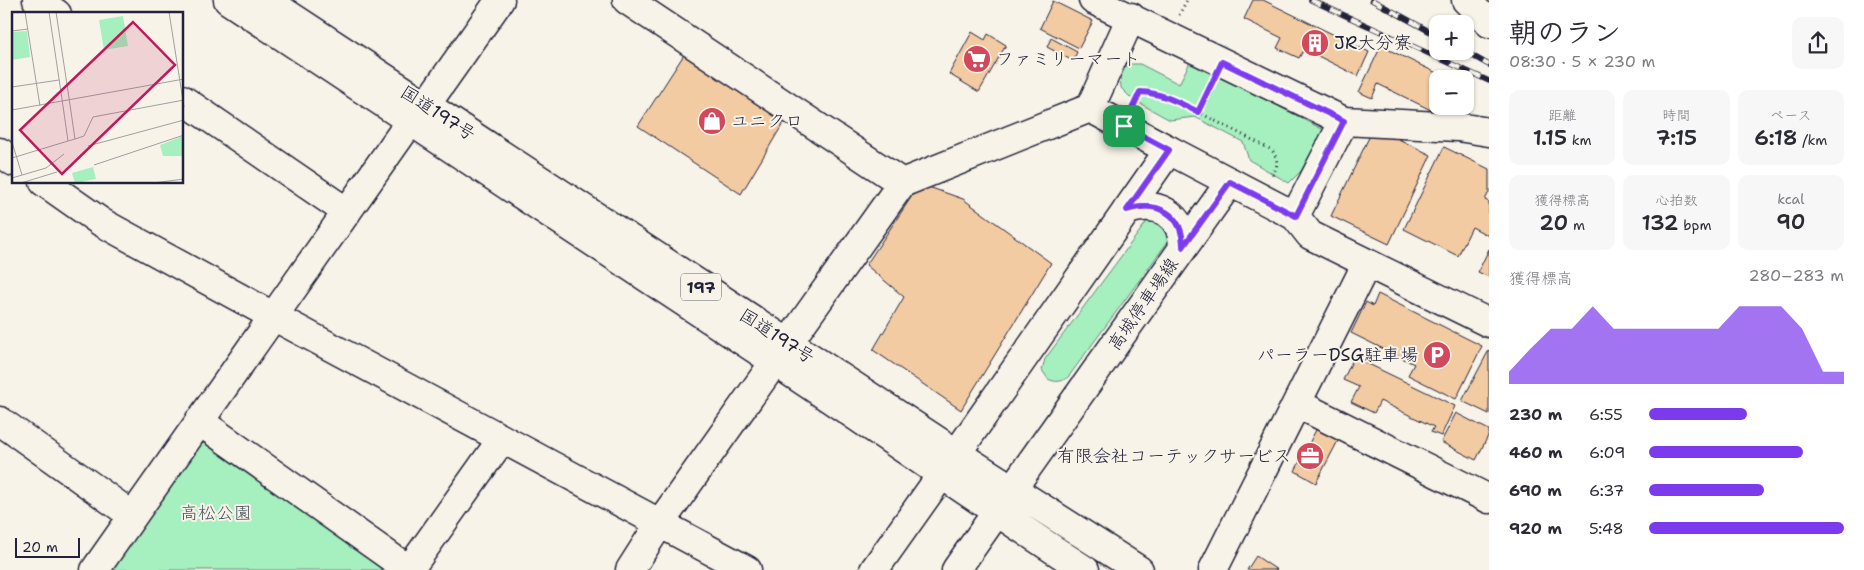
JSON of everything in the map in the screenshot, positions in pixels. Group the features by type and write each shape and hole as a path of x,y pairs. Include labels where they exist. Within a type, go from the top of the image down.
{"main road":[{"path":"37,0 54,12"},
{"name":"国道197号","path":"228,0 418,114 949,464 996,512 1085,570"},
{"name":"国道197号","path":"266,0 418,114"},
{"path":"94,570 347,212 500,0"},
{"path":"628,0 902,183"},
{"path":"1093,0 1344,121 1458,127 1489,132"},
{"path":"1466,0 1489,23"},
{"path":"630,570 660,523 902,183 1090,108 1131,17"},
{"path":"184,100 347,212"},
{"path":"1090,108 1296,216 1310,235 1489,323"},
{"path":"1296,216 1344,121"},
{"path":"874,570 1169,150"},
{"path":"0,152 12,161"},
{"name":"高城停車場線","path":"956,570 1230,182"},
{"path":"47,184 102,222 273,316 747,570"},
{"path":"1127,210 1138,206 1153,207 1167,212 1178,223 1183,234 1183,247"},
{"path":"1213,570 1298,404 1367,263"},
{"path":"1298,404 1489,499"},
{"path":"0,421 133,516"},
{"path":"199,421 409,570 502,439"},
{"name":"国道197号","path":"949,464 1013,489 1139,570"}],"path":[{"path":"1198,112 1222,62"},
{"path":"1124,126 1140,92 1152,93 1169,97 1272,150 1277,158 1278,167 1260,198"}],"green space":[{"path":"1191,60 1324,130 1301,171 1289,183 1249,160 1243,142 1195,117 1170,120 1132,99 1121,88 1120,75 1128,64 1140,64 1179,84"},
{"path":"1148,220 1165,222 1169,240 1069,376 1059,381 1048,379 1042,370 1045,359"},
{"name":"高松公園","path":"213,443 389,570 107,570 196,444"}],"building":[{"name":"JR大分寮","path":"1253,0 1263,0 1369,52 1358,76 1304,49 1299,58 1277,48 1282,38 1244,19"},
{"path":"1053,1 1093,21 1079,48 1040,28"},
{"name":"ファミリーマート","path":"972,32 985,40 988,34 1006,45 979,92 949,74"},
{"path":"1051,38 1077,52 1073,61 1047,47"},
{"path":"1381,46 1430,70 1429,109 1378,84 1372,98 1359,92"},
{"name":"ユニクロ","path":"687,50 787,117 741,194 638,126"},
{"path":"1374,127 1431,155 1389,244 1331,216"},
{"path":"1444,147 1489,169 1489,192 1485,200 1489,202 1489,236 1472,227 1458,256 1404,229"},
{"path":"920,184 963,199 1051,263 961,410 873,350 904,297 866,265"},
{"path":"1489,249 1489,277 1478,272"},
{"name":"パーラーDSG駐車場","path":"1378,294 1482,346 1456,399 1408,375 1414,364 1351,333 1366,302 1373,306"},
{"path":"1489,350 1489,414 1462,401"},
{"path":"1354,357 1455,406 1441,436 1431,432 1434,427 1380,401 1374,413 1351,402 1359,387 1343,380"},
{"path":"1456,413 1489,430 1489,434 1476,460 1441,442"},
{"path":"1320,422 1342,433 1316,483 1295,471"},
{"path":"1256,556 1277,570 1247,570"}],"railway":[{"path":"1311,0 1489,81"},
{"path":"1372,0 1429,31"},
{"path":"1474,57 1489,65"}],"place":[{"name":"JR大分寮","path":"1315,43"},
{"name":"ファミリーマート","path":"977,59"},
{"name":"ユニクロ","path":"712,121"},
{"name":"パーラーDSG駐車場","path":"1437,355"},
{"name":"有限会社コーテックサービス","path":"1310,456"}],"route":[{"path":"1222,62 1344,121 1296,216 1230,182 1183,247 1183,234 1178,223 1167,212 1153,207 1138,206 1127,210 1169,150 1124,126 1140,92 1169,97 1198,112 1222,62"}]}
